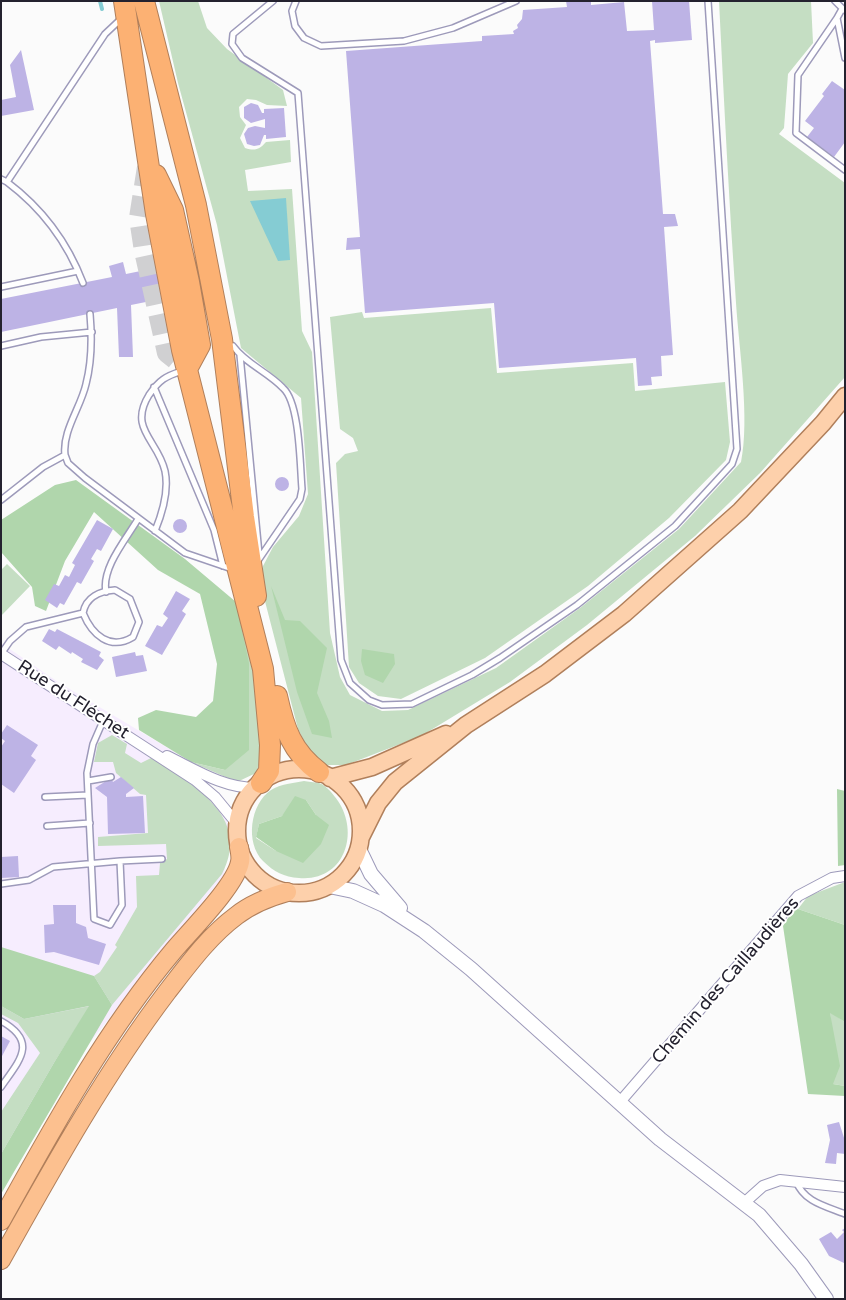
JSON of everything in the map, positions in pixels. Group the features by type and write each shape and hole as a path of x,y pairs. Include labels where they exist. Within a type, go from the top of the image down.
{"highway":[{"path":"144,1 196,205 222,340 232,354 243,566 263,669 270,721 269,771 258,785"},
{"path":"125,8 148,158 148,216 174,352 187,369 264,639 283,720 291,743 304,761 324,775"},
{"path":"148,158 173,210 189,282 200,345 187,369"},
{"path":"1,1221 85,1075 114,1031 166,960 227,886 240,863 240,847"},
{"path":"1,1260 98,1094 138,1032 175,981 202,948 235,917 259,902 287,892"}],"main road":[{"path":"360,843 360,819 354,803 344,788 324,775 304,770 289,770 274,775 258,785 246,800 238,825 240,847 246,863 257,877 271,886 287,892 309,892 329,886 342,877 352,864 378,803 395,782 466,725 544,674 624,614 740,511 823,423 845,396"},
{"path":"324,775 372,767 466,725"}],"street":[{"name":"Rue du Fléchet","path":"1,654 146,747 208,792 238,825"},
{"name":"Rue du Fléchet","path":"146,747 224,784 240,788 258,785"},
{"path":"360,843 371,874 389,898 660,1139 744,1203 779,1236 826,1299"},
{"name":"Chemin des Caillaudières","path":"619,1103 798,896 832,878 845,876"},
{"path":"329,886 353,891 384,904 424,931"},
{"path":"744,1203 768,1182 780,1180 845,1187"}],"lane":[{"path":"273,1 233,34 232,44 242,58 298,93 341,660 350,683 369,700 382,705 398,706 412,704 472,675 577,605 675,526 732,464 737,449 708,1"},
{"path":"296,1 292,11 295,26 304,38 321,46 404,41 452,28 516,1"},
{"path":"835,1 844,10 798,75 796,133 845,170"},
{"path":"7,182 105,34 125,8"},
{"path":"837,18 845,58"},
{"path":"1,179 23,195 61,237 83,283"},
{"path":"1,287 78,271"},
{"path":"90,314 92,332 91,353 86,384 65,439 65,455 74,469 155,532 186,553 243,566"},
{"path":"1,346 41,337 92,332"},
{"path":"232,354 285,389 289,396 292,403 301,476 300,499 243,566"},
{"path":"155,532 162,510 165,472 140,417 141,411 154,387 162,378 187,369"},
{"path":"154,387 214,530 243,566"},
{"path":"1,500 43,467 65,455"},
{"path":"106,592 104,586 107,572 138,519"},
{"path":"115,590 130,599 134,604 139,622 133,637 121,643 106,641 92,631 83,613 86,602 92,597 115,590"},
{"path":"1,654 10,642 26,627 83,613"},
{"path":"103,721 93,744 88,795 94,919 110,925 122,905 120,861"},
{"path":"88,781 111,778"},
{"path":"45,797 88,795"},
{"path":"47,826 90,823"},
{"path":"1,884 29,880 53,866 162,859"},
{"path":"1,1021 16,1030 24,1049 22,1057 1,1087"},
{"path":"796,1181 799,1190 812,1202 845,1214"}],"shaded area":[{"path":"1,643 58,682 191,762 219,796 230,832 224,875 72,1065 1,1194"}],"green space":[{"path":"159,1 198,1 207,28 227,49 283,90 287,106 267,105 256,100 247,99 239,107 240,117 246,125 240,138 245,148 257,149 266,142 290,140 291,162 245,170 248,191 292,189 302,331 312,352 330,633 340,677 350,695 382,711 408,710 496,668 580,608 679,529 741,462 744,405 731,228 719,1 811,1 813,43 788,74 784,128 779,134 845,183 845,377 760,473 695,536 587,625 510,682 421,736 346,765 324,765 308,749 298,729 260,582 263,566 273,547 299,516 308,494 301,398 241,348 217,225 178,83"},
{"path":"491,308 497,373 633,363 635,391 725,382 730,442 726,460 669,518 588,586 485,658 401,699 378,696 359,683 349,667 336,463 345,454 358,451 353,438 340,429 330,317 362,312 364,318"},
{"path":"76,480 185,559 236,602 249,663 249,750 225,770 191,762 139,730 138,718 156,710 196,717 213,701 217,664 200,594 158,570 94,512 65,561 46,611 35,606 32,587 1,552 1,520 55,485"},
{"path":"7,564 30,586 1,616 1,570"},
{"path":"271,586 285,620 300,621 327,648 317,693 329,721 332,738 312,734 297,692"},
{"path":"236,602 255,660 263,754 256,773 237,782 191,762 225,770"},
{"path":"362,649 394,654 395,664 383,683 365,675 361,661"},
{"path":"112,735 127,744 125,753 141,763 151,758 199,790 224,818 230,835 229,853 222,874 112,1005 94,976 100,972 117,947 115,945 137,907 136,876 159,875 160,863 167,859 166,844 98,846 98,837 148,833 146,795 140,794 116,773 113,762 94,762 98,743"},
{"path":"304,781 322,784 332,793 344,814 348,828 344,853 337,864 327,872 314,877 299,878 280,873 263,861 257,853 254,844 252,824 258,804 271,790 279,786","holes":["306,800 316,815 276,851 256,838 259,824 282,816"]},
{"path":"837,789 845,791 845,865 838,866"},
{"path":"295,796 306,800 316,815 329,825 321,844 303,863 276,851 256,837 259,824 282,816"},
{"path":"845,882 845,925 798,909 808,896"},
{"path":"798,909 845,925 845,1022 830,1013 840,1066 833,1084 845,1086 845,1096 808,1094 783,926 793,910"},
{"path":"1,947 94,976 112,1005 1,1194 1,1154 89,1006 24,1019 1,1006"},
{"path":"1,1006 24,1019 90,1006 55,1061 1,1154 1,1112 40,1053 18,1023 1,1014"},
{"path":"830,1012 845,1022 845,1086 833,1084"}],"water":[{"path":"286,198 290,260 278,261 250,201"}],"building":[{"path":"566,1 591,1 591,5 624,2 627,31 654,30 652,1 689,1 692,40 655,43 655,40 650,41 663,214 675,214 678,226 664,227 673,355 661,356 662,376 651,377 652,385 638,386 636,358 499,368 494,303 365,313 360,249 346,250 347,238 360,237 346,51 482,41 482,36 514,34 513,31 518,28 517,25 522,19 523,10 567,7"},
{"path":"21,50 34,110 1,116 1,100 16,97 10,65"},
{"path":"832,81 845,90 845,142 834,157 807,137 814,128 805,121 824,96 822,94"},
{"path":"251,103 258,105 262,113 264,113 264,109 284,108 286,137 266,139 266,135 264,135 260,145 247,144 244,134 248,128 255,126 265,128 265,119 251,123 244,118 244,107"},
{"path":"214,256 220,287 131,305 133,357 119,357 117,308 1,332 1,299 112,277 109,266 123,262 126,274"},
{"path":"279,477 285,477 289,484 285,491 279,491 275,487 275,481"},
{"path":"177,519 183,519 187,526 183,533 177,533 173,529 173,523"},
{"path":"97,520 113,529 101,551 97,549 91,559 94,561 81,584 77,582 64,605 60,603 57,608 45,600 54,584 59,586 65,575 69,577 75,565 72,563"},
{"path":"176,591 190,599 182,611 186,614 162,655 145,646 157,625 162,627 168,618 163,614"},
{"path":"49,629 55,632 57,629 101,652 99,656 104,660 97,670 81,662 83,659 72,652 71,654 59,646 56,650 42,641"},
{"path":"135,652 136,656 143,655 147,671 116,677 112,657"},
{"path":"7,725 38,745 31,756 36,760 14,793 1,784 1,747 5,741 1,738 1,734"},
{"path":"121,777 134,788 126,794 126,797 143,796 145,833 108,834 107,797 95,788 111,778 113,782"},
{"path":"18,856 19,877 1,878 1,857"},
{"path":"53,905 76,905 76,923 86,927 88,938 106,944 99,965 54,952 45,953 44,925 54,924"},
{"path":"1,1036 10,1041 1,1058"},
{"path":"839,1122 845,1141 845,1154 837,1153 836,1164 825,1163 830,1140 827,1125"},
{"path":"845,1228 844,1263 829,1256 819,1239 831,1232 837,1239 844,1232 842,1230"}],"waterway":[{"path":"100,1 102,9"}],"tunnel":[{"path":"147,167 139,218 144,251 167,353 187,369"}]}
